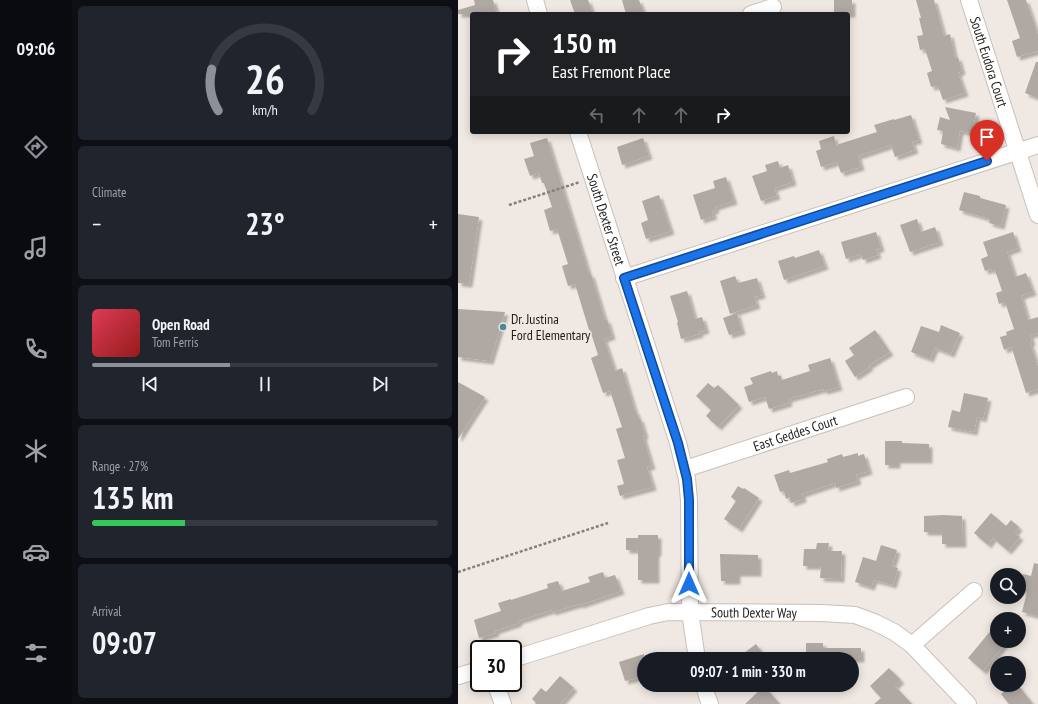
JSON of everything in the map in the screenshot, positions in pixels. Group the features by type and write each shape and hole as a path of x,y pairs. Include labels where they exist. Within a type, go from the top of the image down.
{"street":[{"path":"535,0 538,12"},
{"name":"South Eudora Court","path":"969,0 1038,215"},
{"path":"757,12 773,7"},
{"name":"South Dexter Street","path":"579,134 685,469 689,500 690,612 696,652"},
{"path":"624,278 1038,145"},
{"name":"East Geddes Court","path":"685,469 906,397"},
{"path":"912,645 974,591"},
{"name":"South Dexter Way","path":"522,656 649,616 668,612 822,613 855,615 894,632 912,645 968,704"},
{"path":"458,676 470,673"},
{"path":"498,692 503,704"},
{"path":"706,692 710,704"}],"path":[{"path":"509,205 592,178"},
{"path":"458,572 608,523"}],"building":[{"path":"474,0 493,0 496,12 470,12 470,14 458,14 458,10 475,5"},
{"path":"570,0 588,0 592,12 574,12"},
{"path":"622,0 639,0 643,12 625,12"},
{"path":"834,0 852,0 852,14 850,14 850,12 834,12"},
{"path":"916,0 934,0 944,36 950,34 955,58 958,57 962,71 958,73 965,93 943,100 938,86 931,87 927,73 932,71 925,49 920,50 917,36 923,35 919,18 921,18"},
{"path":"1007,0 1026,0 1038,35 1038,51 1017,57 1012,41 1020,38"},
{"path":"1036,62 1038,62 1038,98 1025,93"},
{"path":"945,107 976,113 972,133 960,131 957,148 941,144 943,131 937,130 940,117 950,120"},
{"path":"911,115 919,140 912,142 915,150 895,157 891,145 858,156 861,167 841,173 837,162 821,167 816,151 821,149 819,141 834,136 836,145 877,132 874,125"},
{"path":"547,138 589,274 591,274 605,320 607,319 612,336 604,339 615,371 622,368 635,411 639,419 640,418 645,435 643,436 652,466 647,467 653,487 620,496 617,486 624,484 617,460 625,458 616,429 622,427 610,391 603,393 591,358 598,355 575,284 568,286 562,266 568,264 557,229 550,231 544,210 552,207 544,183 542,183 539,173 530,176 524,159 534,156 530,143"},
{"path":"643,138 649,156 622,165 617,147"},
{"path":"778,161 780,168 788,165 793,182 774,188 777,196 761,201 752,176 767,171 765,165"},
{"path":"726,177 734,201 715,207 716,210 712,211 714,216 701,220 693,195 715,188 713,181"},
{"path":"964,192 1006,205 1001,226 989,223 990,219 959,210"},
{"path":"659,195 671,231 646,239 641,223 648,220 642,201"},
{"path":"458,214 479,217 469,284 458,283"},
{"path":"917,219 921,232 935,227 940,242 910,252 900,225"},
{"path":"876,232 881,248 876,250 878,255 863,260 861,254 846,259 841,242"},
{"path":"1013,232 1018,248 1007,252 1015,277 1026,273 1033,292 1021,296 1028,320 1038,317 1038,333 1030,335 1032,342 1030,343 1038,367 1038,389 1026,393 1012,349 1011,347 1004,350 1000,337 1007,335 1006,332 1014,329 1005,302 999,304 996,293 1002,291 995,270 992,271 991,269 985,271 981,259 988,256 983,242"},
{"path":"819,250 825,266 784,280 778,261 794,256 795,258"},
{"path":"735,276 738,283 757,278 762,295 754,297 757,305 730,314 720,281"},
{"path":"687,291 695,319 702,317 706,330 699,332 700,334 681,339 678,322 670,296"},
{"path":"458,309 505,312 490,361 458,357"},
{"path":"737,313 742,331 729,335 723,318"},
{"path":"941,325 960,333 951,354 935,348 930,359 911,352 921,326 939,332"},
{"path":"875,330 890,352 868,366 870,367 855,377 845,361 854,355 849,348"},
{"path":"830,358 839,387 824,391 823,389 788,399 789,403 769,409 765,397 749,402 744,387 753,384 750,378 771,371 772,373 777,371 778,376 781,376 782,380 810,371 808,365"},
{"path":"458,382 485,397 458,439"},
{"path":"708,383 714,388 718,385 739,405 718,427 706,416 711,410 696,396"},
{"path":"964,393 988,398 983,419 977,417 974,432 948,427 952,410 960,412"},
{"path":"885,441 929,444 929,460 897,460 897,465 885,465"},
{"path":"858,453 858,456 864,454 869,471 856,475 858,481 836,488 835,483 802,494 803,499 791,503 790,497 786,499 784,491 780,492 774,475 789,470 790,473 828,462 827,459 842,454 843,457"},
{"path":"738,486 743,489 744,488 759,498 739,529 724,519 736,501 731,497"},
{"path":"991,513 1006,526 1011,520 1019,527 1015,533 1020,537 1008,551 993,538 988,545 974,533"},
{"path":"924,516 962,516 963,544 942,544 942,532 924,532"},
{"path":"638,535 658,535 656,580 638,580 638,550 626,550 626,538 638,538"},
{"path":"817,543 829,543 828,551 842,551 841,579 820,578 821,566 803,566 804,549 816,549"},
{"path":"881,545 897,550 892,566 898,568 893,585 874,580 871,587 855,582 863,557 876,561"},
{"path":"720,554 758,555 758,573 737,573 737,581 721,581"},
{"path":"1034,563 1038,564 1038,616 1022,612 1024,604 1026,604 1026,575 1031,576"},
{"path":"603,572 605,578 615,575 621,591 580,605 579,604 552,612 552,610 518,621 519,623 495,631 496,633 479,638 474,620 501,611 498,603 548,588 547,584 558,581 562,591 590,582 588,577"},
{"path":"990,631 990,648 1001,648 995,656 990,656 990,662 983,671 968,658"},
{"path":"806,643 823,643 823,648 861,648 861,659 859,659 859,652 806,652"},
{"path":"756,644 762,652 745,652"},
{"path":"637,656 637,678 625,681 619,662"},
{"path":"889,668 901,680 895,686 912,704 874,704 881,698 870,686"},
{"path":"560,676 574,688 560,704 535,704 536,703 532,699 541,688 546,692"},
{"path":"758,692 769,692 780,704 745,704"},
{"path":"1003,692 1024,692 1033,704 1009,704 1001,694"}],"place":[{"name":"Dr. Justina Ford Elementary","path":"503,327"}],"route":[{"path":"689,584 689,500 685,469 678,443 624,278 987,161"}]}
